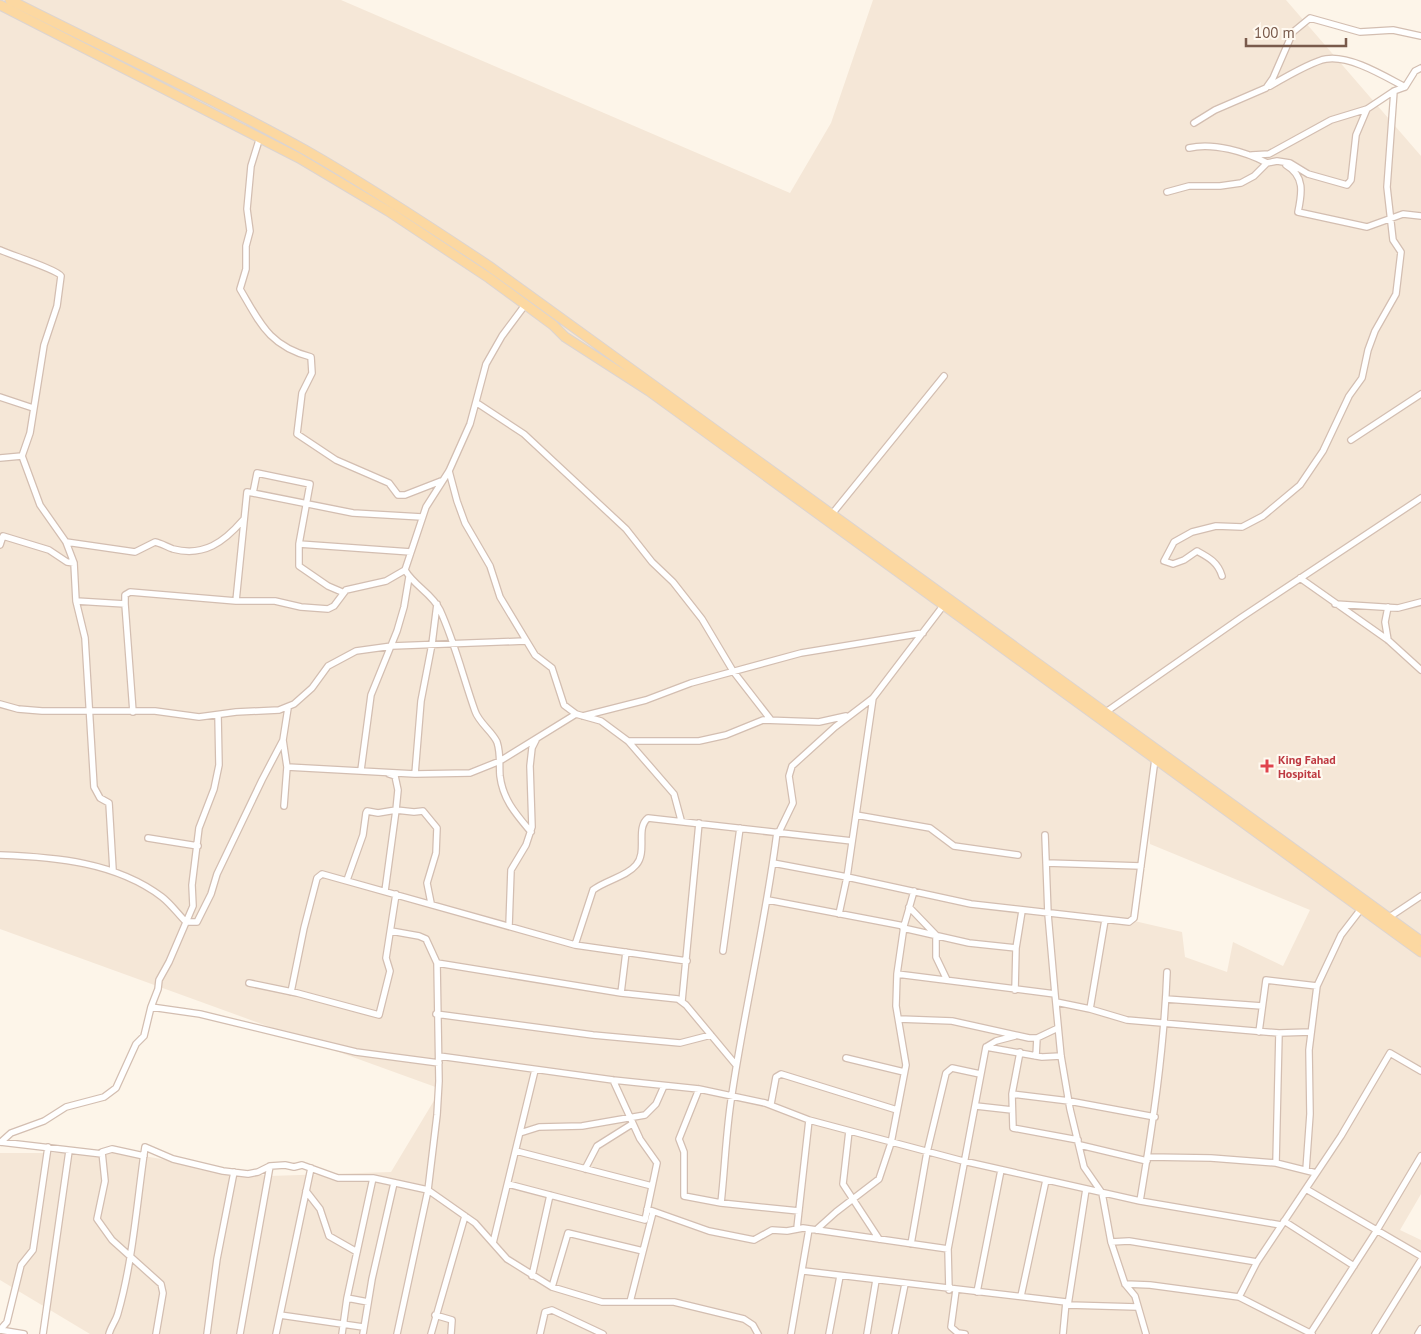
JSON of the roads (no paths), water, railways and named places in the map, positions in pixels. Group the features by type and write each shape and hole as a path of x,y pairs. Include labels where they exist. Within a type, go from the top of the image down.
{"main road":[{"path":"10,0 307,151 391,201 489,266 832,514 1101,715 1155,759 1421,952"},
{"path":"0,5 260,138 388,211 526,304 565,337 649,391 943,606 1421,941"}],"street":[{"path":"1266,88 1274,78 1293,32 1310,18 1360,32 1393,30 1421,36"},
{"path":"1194,123 1215,110 1266,88 1324,59 1336,59 1372,69 1405,87"},
{"path":"1189,148 1198,146 1252,155 1269,154 1331,120 1367,108 1394,91 1405,87 1415,71 1421,68"},
{"path":"1222,576 1220,568 1211,559 1197,551 1184,560 1173,564 1164,561 1174,542 1192,532 1216,526 1242,527 1263,516 1300,485 1329,442 1350,396 1362,378 1368,350 1375,331 1396,294 1401,252 1393,240 1387,188 1394,91"},
{"path":"1168,192 1189,186 1220,186 1241,183 1254,176 1267,163 1277,161 1290,163 1308,174 1347,185 1351,180 1356,135 1367,108"},
{"path":"260,138 251,166 247,209 250,231 246,246 246,269 240,289 267,334 294,353 311,357 312,373 302,393 297,434 336,460 389,483 398,495 406,496 441,481"},
{"path":"1252,155 1267,163"},
{"path":"1277,161 1288,165 1300,180 1298,212 1367,227 1390,217 1403,214 1421,216"},
{"path":"0,250 27,262 56,271 61,276 57,306 44,345 30,433 22,456 40,505 66,542 74,563 76,601 85,638 94,787 100,798 109,802 112,870"},
{"path":"133,712 125,604 125,595 130,592 236,601 275,601 301,607 328,609 334,606 342,592 351,587 386,581 405,570 422,517 441,481 450,471 477,403 486,364 502,336 526,304"},
{"path":"832,514 944,376"},
{"path":"1351,440 1421,394"},
{"path":"0,397 33,408"},
{"path":"477,403 524,434 619,522 652,562 673,582 702,620 733,671 771,720"},
{"path":"0,458 22,456"},
{"path":"450,471 456,501 465,522 490,566 500,597 525,641 539,659 552,668 564,705 579,715 601,721 628,741 674,794 681,820"},
{"path":"253,493 257,473 310,484 299,544 299,566 328,586 342,592"},
{"path":"236,601 246,492 353,513 422,517"},
{"path":"1101,715 1300,578 1421,498"},
{"path":"66,542 135,552 155,542 181,550 200,551 224,540 243,520"},
{"path":"0,545 3,536 49,550 67,562 74,563"},
{"path":"299,544 411,552"},
{"path":"405,570 409,577 437,604 454,643 475,712 496,741 506,802 531,832"},
{"path":"361,770 370,695 392,646 404,607 409,577"},
{"path":"1300,578 1388,640 1421,670"},
{"path":"76,601 125,604"},
{"path":"1335,604 1388,607 1409,606 1421,602"},
{"path":"414,774 421,701 432,644 437,604"},
{"path":"721,1203 731,1097 736,1065 768,900 778,832 793,803 789,776 792,766 872,698 943,606"},
{"path":"1388,607 1385,622 1388,640"},
{"path":"287,767 414,774 470,773 500,762 579,715 646,700 733,671 801,653 923,632"},
{"path":"0,704 18,709 42,712 90,710 173,712 199,717 288,708 312,688 328,666 356,652 392,646 525,641"},
{"path":"839,914 847,877 872,698"},
{"path":"284,806 287,767 283,740 288,708"},
{"path":"628,741 699,741 771,720 819,722 837,720 853,713"},
{"path":"1,1142 10,1133 44,1121 66,1107 104,1097 116,1088 136,1044 144,1036 159,980 170,962 194,901 192,886 199,828 214,788 219,765 218,715"},
{"path":"509,926 511,870 531,832 530,766 532,748 537,739"},
{"path":"0,855 64,860 112,870 163,898 186,922 197,922 207,903 217,874 283,740"},
{"path":"773,863 971,904 1129,922 1134,918 1155,759"},
{"path":"372,771 395,776 398,790 385,891"},
{"path":"347,880 363,834 367,811 378,813 396,810 414,812 423,810 437,828 436,853 427,883 431,903"},
{"path":"856,814 930,828 954,846 1018,855"},
{"path":"575,945 593,890 607,881 630,871 640,860 645,819 681,820 852,841"},
{"path":"682,1001 699,823"},
{"path":"723,951 740,828"},
{"path":"1045,835 1054,994 1061,1056 1069,1100 1084,1167 1102,1192 1111,1242 1125,1284 1135,1296 1146,1334"},
{"path":"148,838 198,846"},
{"path":"1046,863 1141,866"},
{"path":"291,992 317,878 322,874 431,903 575,945 687,961"},
{"path":"791,1334 813,1230 879,1179 891,1143 906,1055 899,1019 896,974 904,927 914,891"},
{"path":"248,983 291,992 379,1016 390,971 386,958 396,894"},
{"path":"1388,918 1421,896"},
{"path":"768,900 904,927 969,943 1016,948"},
{"path":"909,907 936,935 936,957 947,980"},
{"path":"1306,1170 1311,1032 1317,986 1341,935 1360,909"},
{"path":"1015,990 1016,948 1022,911"},
{"path":"1090,1009 1105,920"},
{"path":"391,931 426,939 437,963 436,1014 439,1059 437,1114 428,1190 397,1334"},
{"path":"621,993 626,952"},
{"path":"437,963 682,1001 736,1065"},
{"path":"1140,1200 1155,1117 1166,1024 1167,972"},
{"path":"896,974 1054,994"},
{"path":"1259,1032 1266,980 1317,986"},
{"path":"1166,999 1262,1006"},
{"path":"1056,1002 1090,1009 1127,1020 1259,1032 1311,1032"},
{"path":"151,1007 200,1014 356,1052 439,1059 664,1086 699,1088 731,1097 771,1104 810,1120 891,1143 1001,1170 1140,1200 1283,1223 1354,1266"},
{"path":"436,1014 680,1043 711,1034"},
{"path":"899,1019 952,1021 1015,1036 1038,1038 1058,1028"},
{"path":"1276,1163 1279,1033"},
{"path":"965,1334 958,1333 951,1327 952,1290 948,1248 986,1047 996,1041 1015,1036"},
{"path":"1036,1056 1038,1038"},
{"path":"986,1047 1036,1056 1061,1056"},
{"path":"1020,1052 1012,1094 1013,1128 1147,1159 1210,1158 1276,1163 1316,1173"},
{"path":"1239,1297 1257,1262 1306,1189 1390,1052 1421,1071"},
{"path":"846,1058 904,1072"},
{"path":"911,1244 927,1152 948,1069 980,1074"},
{"path":"493,1243 535,1070"},
{"path":"771,1104 776,1077 781,1074 897,1110"},
{"path":"613,1080 640,1139 657,1162 643,1251 630,1302"},
{"path":"520,1134 538,1127 582,1126 645,1114 652,1110 660,1099 664,1086"},
{"path":"699,1088 679,1139 684,1152 684,1196 721,1203 799,1211"},
{"path":"1012,1094 1069,1100 1155,1117"},
{"path":"976,1106 1012,1110"},
{"path":"797,1228 810,1120"},
{"path":"585,1169 597,1146 632,1124"},
{"path":"849,1131 842,1180 845,1190 879,1239"},
{"path":"1,1142 102,1154"},
{"path":"19,1334 0,1330 7,1322 21,1265 33,1250 48,1147"},
{"path":"109,1334 111,1323 117,1316 129,1255 145,1147 173,1159 234,1172 258,1172 270,1166 285,1165 294,1167 302,1165 338,1178 373,1178 428,1190 480,1228 507,1259 552,1287 602,1302 674,1302 738,1317 750,1322 758,1334"},
{"path":"144,1156 112,1149 104,1150 102,1154 105,1181 97,1219 112,1240 163,1288 156,1334"},
{"path":"44,1334 68,1151"},
{"path":"516,1151 652,1186"},
{"path":"1125,1284 1150,1285 1239,1297 1311,1334 1421,1156"},
{"path":"240,1334 270,1166"},
{"path":"276,1334 311,1168"},
{"path":"977,1292 1001,1170"},
{"path":"207,1334 217,1259 234,1172"},
{"path":"342,1334 347,1298 373,1178"},
{"path":"1021,1296 1046,1180"},
{"path":"363,1334 368,1302 394,1183"},
{"path":"508,1184 643,1220 645,1220 650,1211"},
{"path":"1063,1334 1086,1189"},
{"path":"1306,1189 1421,1258 1375,1334"},
{"path":"306,1191 320,1209 329,1236 357,1252"},
{"path":"532,1276 550,1195"},
{"path":"650,1211 709,1231 754,1240 772,1230 787,1231 797,1228 948,1248"},
{"path":"431,1334 465,1216"},
{"path":"552,1287 568,1233 643,1251"},
{"path":"1111,1242 1130,1241 1257,1262"},
{"path":"804,1272 952,1290 1021,1296 1067,1304 1137,1307"},
{"path":"829,1334 840,1276"},
{"path":"867,1334 876,1280"},
{"path":"895,1334 904,1284"},
{"path":"347,1298 368,1302"},
{"path":"540,1334 545,1312 552,1310 603,1334"},
{"path":"280,1315 364,1327"},
{"path":"435,1315 452,1320 451,1334"},
{"path":"1418,1334 1421,1329"}],"place":[{"name":"King Fahad Hospital","path":"1267,766"}]}
